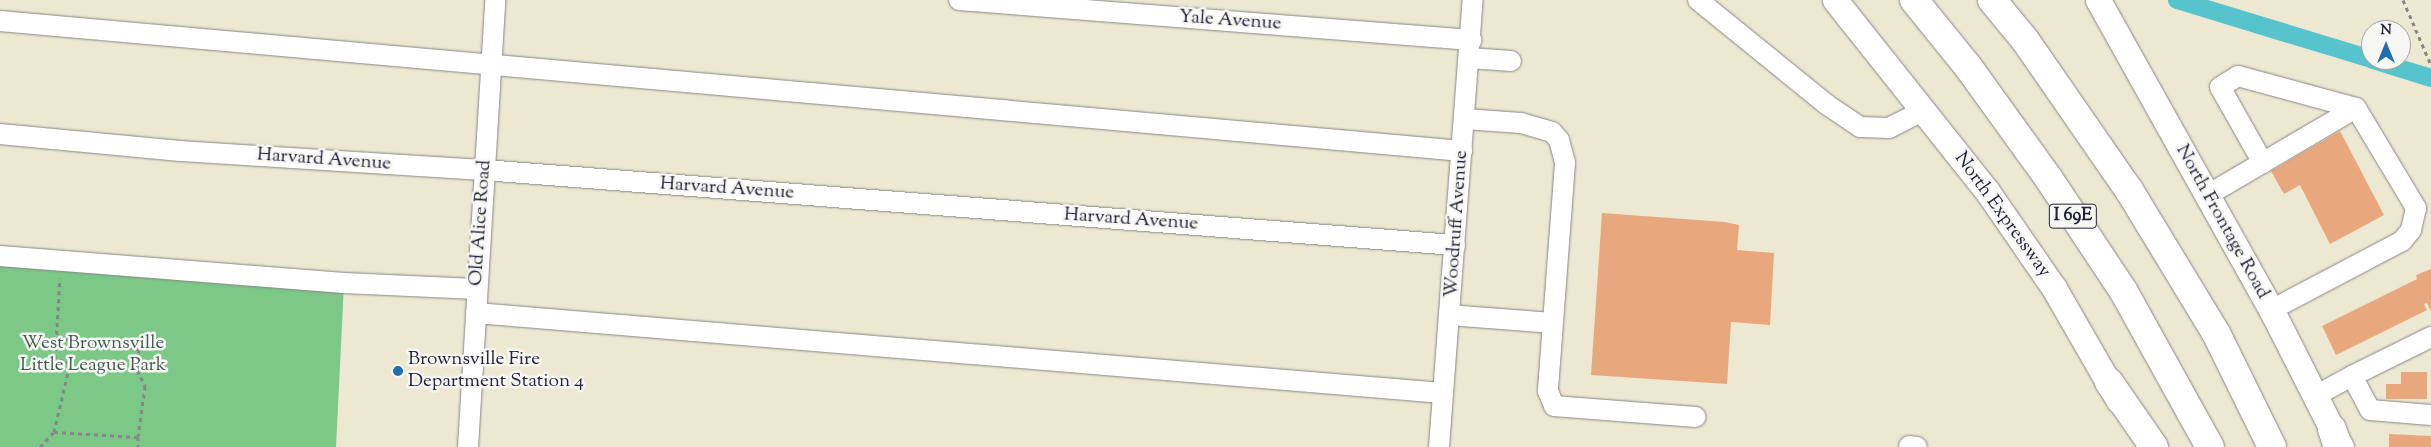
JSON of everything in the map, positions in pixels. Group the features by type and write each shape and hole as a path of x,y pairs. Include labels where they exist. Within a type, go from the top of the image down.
{"highway":[{"name":"I 69E","path":"1914,0 1969,68 2076,219 2124,292 2210,447"},
{"path":"1992,0 2025,40 2130,190 2216,333 2272,447"},
{"path":"2109,382 2154,447"}],"main road":[{"name":"North Expressway","path":"1835,0 1987,190 2054,288 2109,382 2143,447"},
{"name":"North Frontage Road","path":"2098,0 2206,196 2272,310 2337,441"}],"street":[{"name":"Old Alice Road","path":"468,447 476,289 495,0"},
{"name":"Yale Avenue","path":"959,0 1470,49 1511,61"},
{"name":"Woodruff Avenue","path":"1439,447 1473,0"},
{"path":"1698,0 1826,104 1860,127 1889,128 1924,110"},
{"path":"0,21 1462,151"},
{"path":"2263,163 2220,87 2238,76 2356,108 2416,208 2411,230 2402,241 2272,310"},
{"path":"2206,196 2356,108"},
{"path":"1465,119 1521,123 1552,132 1559,140 1565,163 1548,391 1554,406 1696,417"},
{"name":"Harvard Avenue","path":"0,134 180,151 484,170 1455,245"},
{"path":"0,256 344,283 476,289"},
{"path":"476,313 1443,393"},
{"path":"1449,316 1553,323"},
{"path":"2315,396 2431,338"},
{"path":"2352,376 2370,410 2431,415"}],"path":[{"path":"2403,0 2431,66"},
{"path":"40,447 54,432 70,363 55,358 60,260"},
{"path":"57,338 139,349 137,370 145,386 138,447"},
{"path":"54,432 138,437"}],"green space":[{"name":"West Brownsville Little League Park","path":"0,256 344,283 336,447 0,447"}],"building":[{"path":"2340,131 2384,215 2330,244 2300,185 2284,194 2271,171"},
{"path":"1602,213 1725,222 1739,225 1737,250 1774,253 1770,325 1731,322 1727,384 1591,375"},
{"path":"2431,269 2431,312 2427,303 2424,304 2427,310 2336,355 2322,326 2417,279 2416,275"},
{"path":"2401,372 2427,372 2427,399 2386,399 2386,384 2401,384"},
{"path":"2389,434 2431,436 2431,447 2389,447"}],"waterway":[{"path":"2177,0 2361,56"},
{"path":"2405,70 2431,78"}],"place":[{"name":"Brownsville Fire Department Station 4","path":"398,371"}]}
